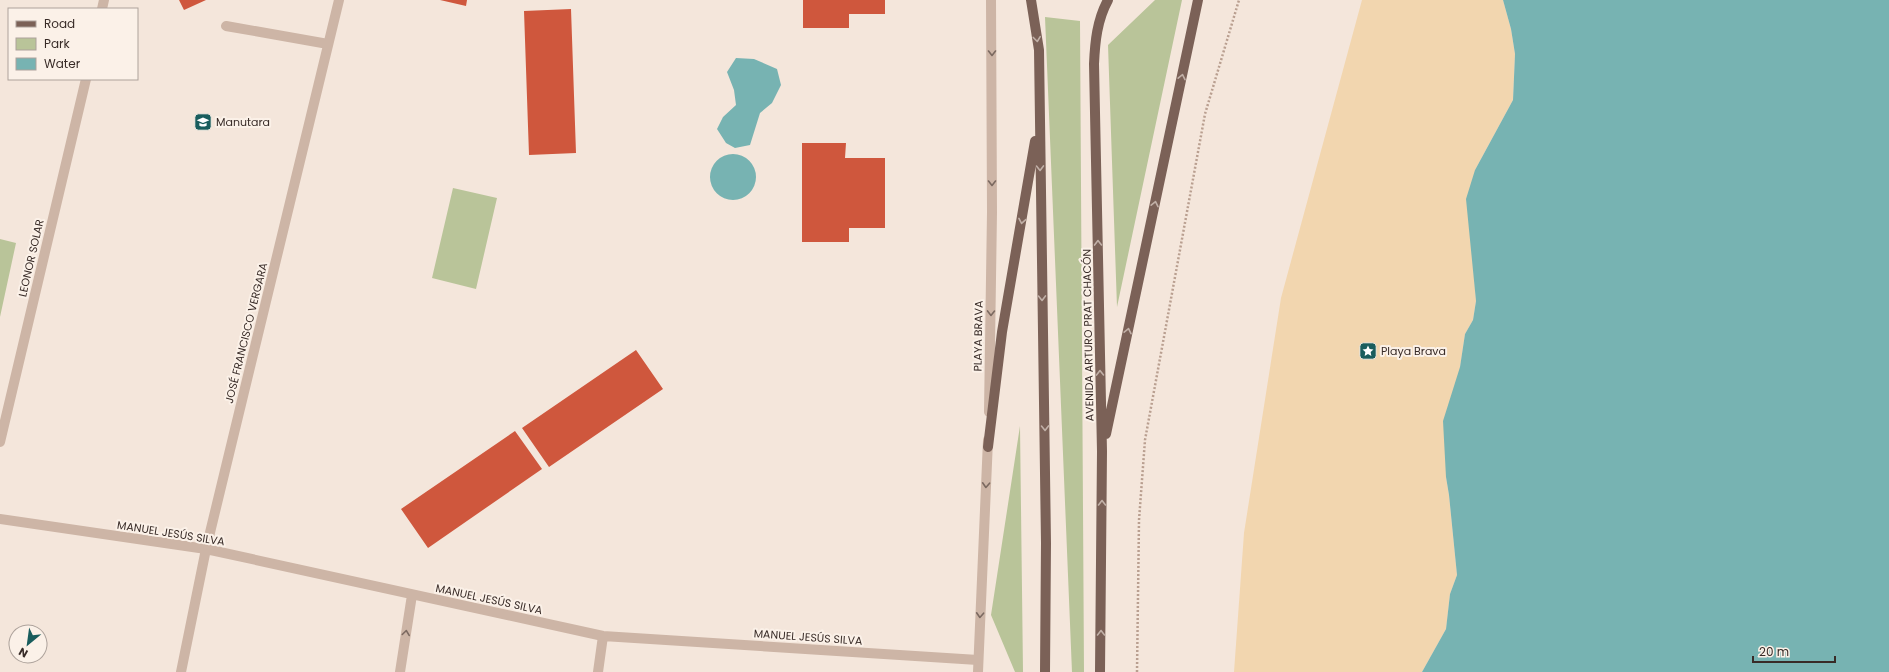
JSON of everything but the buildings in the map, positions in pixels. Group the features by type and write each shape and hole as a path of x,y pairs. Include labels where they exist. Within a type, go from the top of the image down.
{"main road":[{"path":"1031,0 1039,50 1046,543 1045,672"},
{"name":"AVENIDA ARTURO PRAT CHACÓN","path":"1100,672 1102,451 1094,64 1095,44 1099,24 1108,0"},
{"path":"1102,451 1198,0"},
{"path":"988,446 1002,332 1040,113"}],"street":[{"name":"JOSÉ FRANCISCO VERGARA","path":"181,672 206,549 339,0"},
{"name":"PLAYA BRAVA","path":"978,672 988,446 992,212 991,0"},
{"path":"226,26 328,44"},
{"name":"LEONOR SOLAR","path":"0,442 86,80"},
{"name":"MANUEL JESÚS SILVA","path":"0,519 206,549 603,636 978,660"},
{"path":"400,672 412,595"},
{"path":"598,672 603,636"}],"path":[{"path":"1137,672 1139,520 1145,440 1205,114 1239,0"}],"green space":[{"path":"1155,0 1182,0 1117,307 1108,45"},
{"path":"1045,17 1080,21 1084,672 1072,672"},
{"path":"453,188 497,198 476,289 432,278"},
{"path":"0,239 16,243 0,317"},
{"path":"1020,426 1023,672 1015,672 991,615"}],"sand":[{"name":"Playa Brava","path":"1362,0 1503,0 1511,29 1515,54 1513,100 1475,170 1472,250 1476,301 1473,320 1465,334 1446,462 1446,477 1457,575 1450,594 1446,629 1422,672 1234,672 1244,533 1281,298"}],"water":[{"path":"1503,0 1889,0 1889,672 1422,672 1446,629 1450,594 1457,575 1446,477 1443,421 1460,367 1465,334 1473,320 1476,301 1466,199 1475,170 1513,100 1515,54 1511,29"},
{"path":"736,58 754,59 777,69 781,85 772,103 760,113 750,145 735,148 726,143 717,129 723,117 736,105 734,90 727,72"},
{"path":"733,154 746,158 752,164 756,177 752,190 746,196 733,200 720,196 714,190 710,177 714,164 720,158"}],"place":[{"name":"Manutara","path":"203,122"},
{"name":"Playa Brava","path":"1368,351"}]}
